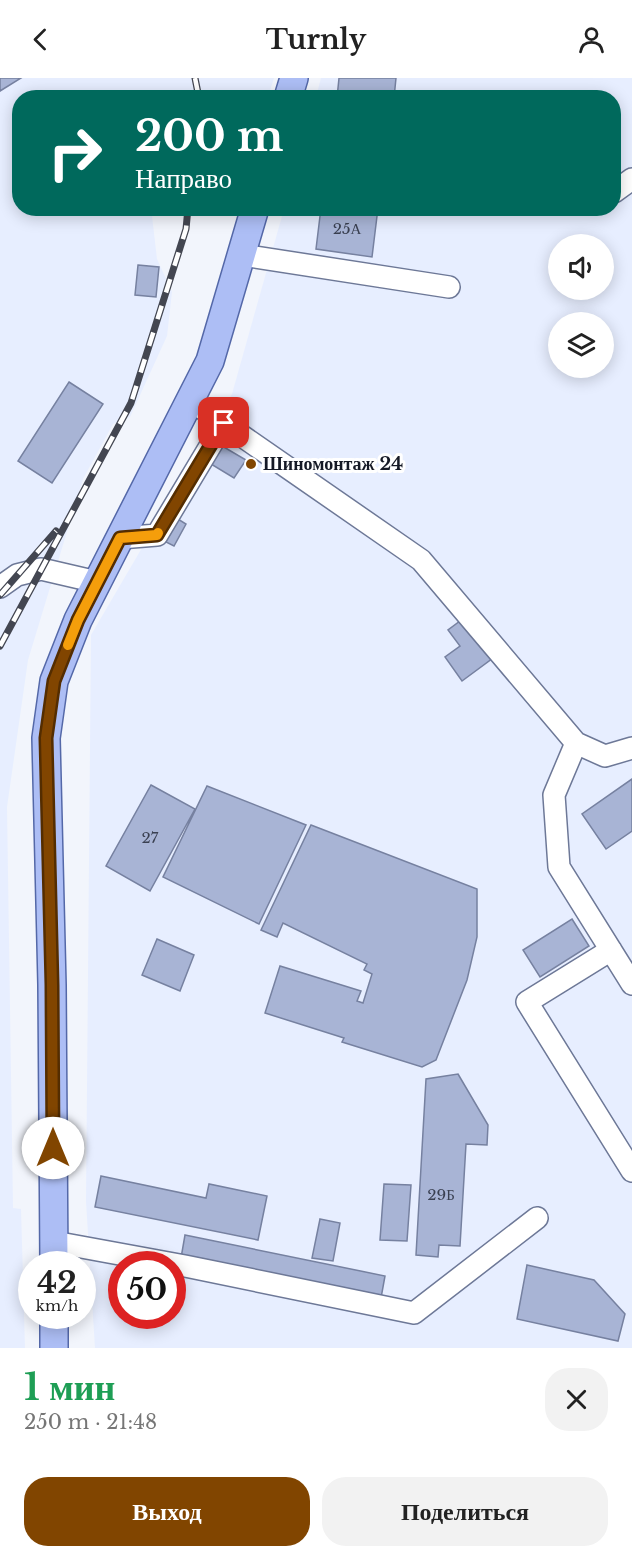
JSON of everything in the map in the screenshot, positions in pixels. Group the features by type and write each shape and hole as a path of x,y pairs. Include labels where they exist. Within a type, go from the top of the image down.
{"main road":[{"path":"54,1251 52,985 46,738 54,681 78,620 210,361 253,216"},
{"path":"54,1329 54,1348"}],"lane":[{"path":"242,255 449,287"},
{"path":"190,400 421,560 576,743 605,756 632,748"},
{"path":"120,538 157,535 224,423"},
{"path":"0,587 17,575 41,569 98,582"},
{"path":"576,743 554,795 559,867 632,984"},
{"path":"611,950 527,1002 632,1171"},
{"path":"96,1257 185,1266 414,1313 537,1218"}],"shaded area":[{"path":"0,78 274,78 270,90 12,90 12,216 152,216 157,259 172,292 167,336 130,417 113,424 83,479 28,660 7,807 13,1208 21,1209 22,1251 18,1251 18,1329 24,1329 25,1348 0,1348"},
{"path":"321,78 632,78 632,1348 95,1348 96,1251 89,1251 86,1201 91,635 232,394 282,216 621,216 621,90 318,90"}],"building":[{"path":"0,78 21,78 0,91"},
{"path":"339,78 396,78 395,90 338,90"},
{"path":"320,216 377,216 372,257 316,249"},
{"path":"138,265 159,267 156,297 135,295"},
{"path":"69,382 103,404 52,483 18,461"},
{"path":"217,443 246,460 234,478 206,461"},
{"path":"173,516 186,524 174,546 160,539"},
{"path":"464,618 493,658 462,681 445,657 460,646 448,630"},
{"path":"632,779 632,831 606,849 582,814"},
{"path":"151,785 195,809 150,891 106,866"},
{"path":"207,786 306,825 259,924 163,877"},
{"path":"311,825 477,889 477,937 467,980 436,1060 422,1067 342,1042 344,1038 265,1013 280,966 361,991 357,1001 363,1003 372,974 364,970 367,964 283,923 277,937 261,930"},
{"path":"572,919 589,946 540,977 523,950"},
{"path":"157,939 194,955 180,991 142,975"},
{"path":"458,1074 488,1125 487,1145 466,1144 460,1246 439,1245 438,1257 416,1255 426,1079"},
{"path":"101,1176 206,1198 209,1184 267,1196 258,1240 95,1207"},
{"path":"384,1184 411,1185 407,1241 380,1240"},
{"path":"320,1219 340,1223 333,1261 312,1258"},
{"path":"185,1235 385,1276 381,1298 186,1259 186,1251 182,1251"},
{"path":"527,1265 594,1280 625,1314 618,1341 517,1319"}],"railway":[{"path":"195,78 197,90"},
{"path":"0,646 131,403 186,229 187,216"},
{"path":"0,595 56,531"}],"slow traffic":[{"path":"68,645 78,620 120,538 157,535 158,533"}],"place":[{"name":"Шиномонтаж 24","path":"251,464"}],"route":[{"path":"53,1148 46,738 54,681 78,620 120,538 157,535 224,423"}]}
